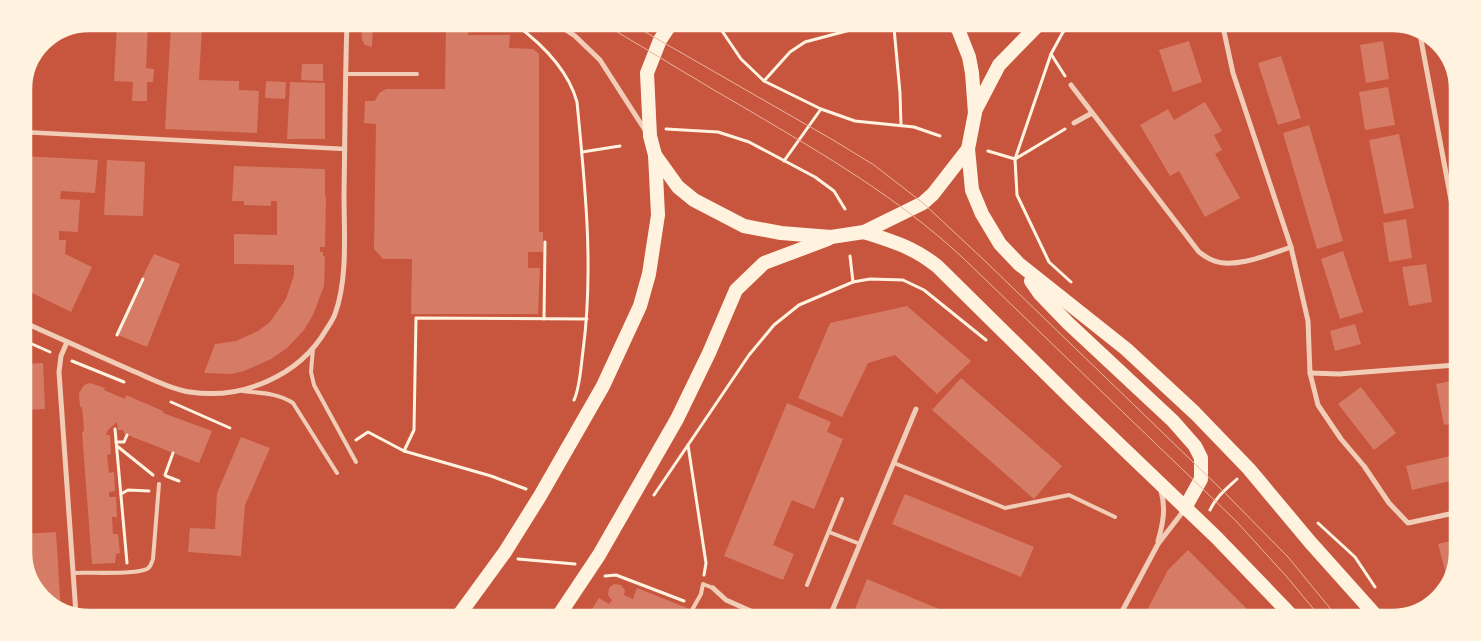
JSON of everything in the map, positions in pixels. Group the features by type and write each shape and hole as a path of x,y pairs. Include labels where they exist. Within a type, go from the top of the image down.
{"highway":[{"path":"463,610 504,552 540,496 602,386 640,306 649,274 658,216 655,155 650,136 647,73 660,40 666,31"},
{"path":"959,31 969,57 972,73 975,112 968,149 972,190 982,214 1000,244 1018,264 1040,294 1173,421 1195,446 1201,458 1201,479 1185,508"},
{"path":"975,112 999,65 1033,31"},
{"path":"562,610 589,570 677,419 709,354 736,290 764,263 831,238 864,232 923,203 933,194 968,149"},
{"path":"655,155 678,188 694,200 744,226 781,233 831,238"},
{"path":"864,232 896,242 920,253 936,266 1216,537 1286,610"},
{"path":"1018,264 1126,350 1195,413 1249,469 1310,542 1371,610"}],"street":[{"path":"31,326 154,380 187,392 209,394 240,391 256,387 276,378 301,360 319,342 335,315 341,290 347,31"},
{"path":"568,31 600,60 650,136"},
{"path":"1224,31 1233,73 1291,247 1308,321 1310,373 1318,405 1340,439 1364,466 1389,503 1408,523 1450,514"},
{"path":"1421,39 1450,195"},
{"path":"1071,85 1199,252 1213,261 1227,264 1249,260 1291,247"},
{"path":"1074,123 1092,113"},
{"path":"31,132 344,148"},
{"path":"67,342 61,356 59,372 76,608"},
{"path":"1310,373 1339,374 1450,365"},
{"path":"832,610 916,409"},
{"path":"1158,544 1164,521 1164,507 1159,483"},
{"path":"1123,610 1158,544 1185,508"},
{"path":"713,588 726,600 748,610"}],"lane":[{"path":"346,74 417,74"},
{"path":"313,348 311,372 314,385 356,462"},
{"path":"240,391 273,394 285,397 294,403 336,473"},
{"path":"894,463 1005,508 1069,495 1115,517"},
{"path":"73,572 127,572 145,570 150,567 153,559 159,484"},
{"path":"807,585 842,499"},
{"path":"829,532 860,544"},
{"path":"692,610 701,594 703,584 713,588"}],"path":[{"path":"524,31 537,41 562,71 573,88 577,102 588,234 589,284 587,318 576,397 571,405"},
{"path":"722,31 741,59 764,80 821,109 855,121 914,127 940,136"},
{"path":"764,80 790,52 805,42 846,31"},
{"path":"894,31 901,125"},
{"path":"1049,262 1017,195 1015,159 1051,54 1064,31"},
{"path":"1051,54 1071,85"},
{"path":"784,161 821,109"},
{"path":"988,151 1015,159 1074,123"},
{"path":"666,129 718,132 749,142 815,177 834,190 845,209"},
{"path":"582,152 620,146"},
{"path":"544,319 545,242"},
{"path":"706,563 688,445 749,356 774,325 799,304 852,282 850,256"},
{"path":"117,335 143,279"},
{"path":"404,450 414,430 416,318 587,318"},
{"path":"31,343 130,385"},
{"path":"165,399 230,428"},
{"path":"115,429 127,572"},
{"path":"368,432 404,450 491,476 527,490"},
{"path":"116,444 124,442 127,435"},
{"path":"116,444 152,475 164,475 179,481"},
{"path":"164,475 173,453"},
{"path":"1215,517 1210,510 1214,501 1223,490 1249,469"},
{"path":"522,497 531,481"},
{"path":"121,494 128,490 158,492"},
{"path":"1315,521 1355,557 1379,594"},
{"path":"504,552 516,559 575,564 600,576 616,575 684,602"}],"building":[{"path":"117,31 148,31 146,68 154,69 153,82 147,82 147,101 132,101 133,82 114,81"},
{"path":"171,31 202,31 199,80 239,81 239,90 259,91 257,133 165,129"},
{"path":"361,31 373,31 372,47 365,45 362,40"},
{"path":"446,31 468,31 468,35 510,35 509,48 533,49 539,54 539,232 543,232 543,252 528,252 528,268 540,268 538,314 411,314 412,259 383,259 374,249 376,124 364,123 365,101 375,101 379,93 386,89 445,89"},
{"path":"1189,41 1202,82 1173,92 1159,50"},
{"path":"1383,41 1389,79 1366,83 1360,45"},
{"path":"1281,56 1301,118 1278,125 1258,63"},
{"path":"302,64 323,64 323,81 301,80"},
{"path":"266,81 286,82 285,99 265,98"},
{"path":"290,82 325,83 325,139 287,139"},
{"path":"1388,87 1395,125 1365,130 1359,92"},
{"path":"1205,102 1222,131 1214,135 1222,150 1215,154 1240,198 1205,217 1179,171 1170,176 1140,125 1168,109 1174,120"},
{"path":"1309,125 1343,241 1317,249 1283,133"},
{"path":"1399,134 1414,208 1384,214 1369,140"},
{"path":"31,156 98,160 95,193 61,191 60,199 80,200 78,232 59,231 59,240 66,240 65,254 92,267 71,312 31,292"},
{"path":"107,160 145,162 143,216 104,215"},
{"path":"234,166 325,169 325,247 320,247 320,252 323,252 323,256 325,256 324,286 313,315 304,330 287,348 271,359 244,371 231,374 204,373 215,344 236,341 258,331 270,322 286,299 294,275 294,265 234,264 234,234 277,235 277,201 271,201 271,206 244,205 244,201 232,201"},
{"path":"1406,219 1412,258 1389,262 1383,223"},
{"path":"1343,251 1363,312 1340,319 1321,259"},
{"path":"154,254 180,264 147,347 118,335 145,279 142,278"},
{"path":"1426,264 1432,302 1409,306 1402,267"},
{"path":"907,306 971,361 937,394 895,355 868,363 842,417 798,398 830,323"},
{"path":"1355,324 1361,344 1335,351 1330,331"},
{"path":"43,363 45,409 31,410 31,364"},
{"path":"961,378 1062,466 1034,499 932,410"},
{"path":"1450,381 1450,424 1444,425 1436,384"},
{"path":"90,383 105,388 104,390 125,399 126,395 163,411 163,413 212,431 199,463 125,434 123,430 118,430 117,422 108,430 106,435 110,435 111,454 107,455 109,473 114,472 115,491 109,492 109,497 116,497 117,517 112,517 113,534 118,534 120,553 116,554 115,563 92,564 82,432 84,431 79,393 84,385"},
{"path":"1361,387 1396,433 1374,450 1338,404"},
{"path":"787,403 831,422 827,432 843,439 814,509 792,500 773,545 794,554 783,580 724,556"},
{"path":"241,437 270,448 245,505 241,556 188,552 190,528 215,529 217,493"},
{"path":"1450,456 1450,481 1412,490 1406,466"},
{"path":"905,494 1034,547 1021,577 892,524"},
{"path":"56,532 60,602 41,584 34,570 31,556 31,534"},
{"path":"1450,541 1449,563 1446,573 1438,544"},
{"path":"1188,550 1248,610 1147,610 1168,570"},
{"path":"867,579 941,610 855,610"},
{"path":"614,584 621,585 625,590 624,595 633,599 637,588 692,610 591,610 599,598 609,604 612,600 608,595 609,588"}],"tram line":[{"path":"616,31 860,178 937,235 1236,521 1314,610"},
{"path":"643,31 874,165 923,203 1223,491 1288,557 1331,610"}]}
